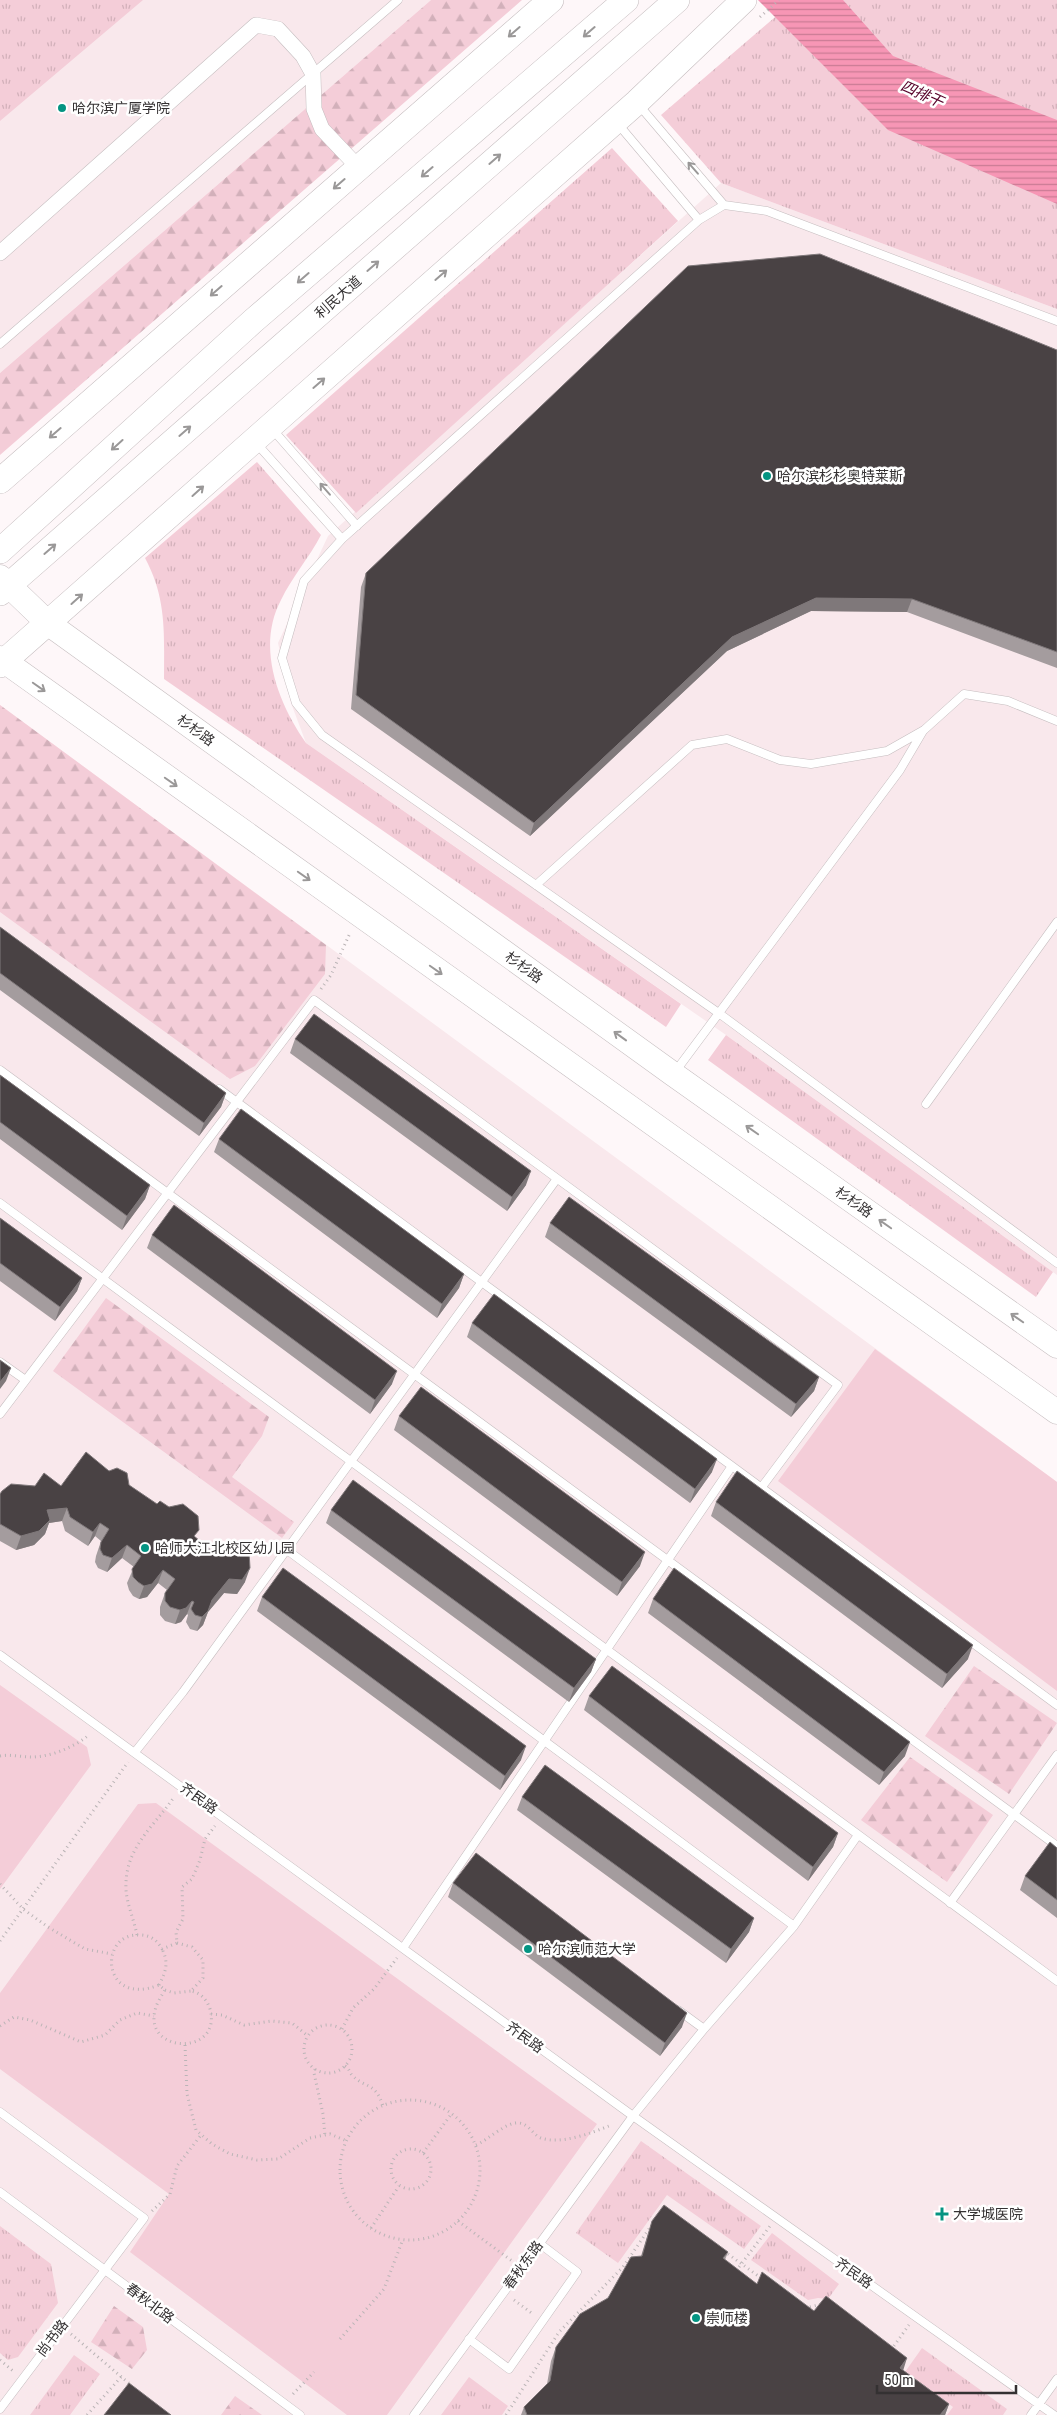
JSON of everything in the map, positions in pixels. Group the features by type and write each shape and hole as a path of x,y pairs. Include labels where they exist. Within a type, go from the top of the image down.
{"highway":[{"path":"0,481 551,0"},
{"path":"0,551 253,321 626,0"},
{"name":"利民大道","path":"3,585 677,0"},
{"path":"1,662 49,624 615,121 751,10"}],"main road":[{"name":"杉杉路","path":"3,585 49,624 673,1074 1057,1346"},
{"path":"1,662 1057,1412"}],"street":[{"path":"0,253 256,25 278,29 303,56 312,74 314,109 322,129 358,167"}],"lane":[{"path":"0,344 398,0"},
{"path":"637,102 724,205"},
{"path":"615,121 699,220"},
{"path":"1057,321 767,211 724,205 699,220 342,539 304,581 282,658 296,703 322,735 720,1014 1057,1263"},
{"path":"262,433 357,526"},
{"path":"262,433 342,539"},
{"path":"536,885 692,745 727,739 780,760 811,764 887,751 924,730 964,694 1008,701 1057,721"},
{"path":"673,1074 720,1014 900,770 924,730"},
{"path":"926,1104 1057,922"},
{"path":"0,1414 24,1379 314,1000 556,1180 838,1385 761,1488"},
{"path":"0,1070 166,1194 1057,1846"},
{"path":"213,1084 1057,1705"},
{"path":"135,1752 183,1692 556,1180"},
{"path":"0,1203 1057,1981"},
{"path":"0,1362 24,1379"},
{"path":"403,1948 732,1466"},
{"path":"287,1550 794,1926"},
{"name":"齐民路","path":"0,1655 633,2116 1054,2415"},
{"path":"950,1903 1057,1755"},
{"name":"春秋东路","path":"414,2415 633,2116 704,2029 794,1926 858,1835"},
{"path":"466,1856 474,1862"},
{"path":"673,2006 704,2029"},
{"path":"0,2112 144,2218"},
{"name":"春秋北路","path":"0,2192 300,2415"},
{"name":"尚书路","path":"0,2409 144,2218"},
{"path":"469,2340 509,2368 577,2272 540,2243"},
{"path":"1031,2415 1057,2379"}],"path":[{"path":"751,10 779,0"},
{"path":"314,1000 331,975 358,914"},
{"path":"0,1756 34,1757 55,1753 80,1743 100,1726"},
{"path":"0,1941 135,1752"},
{"path":"137,1935 126,1892 127,1871 140,1838 166,1810 182,1786"},
{"path":"177,1943 176,1932 183,1919 182,1887 192,1879 200,1860 205,1839 223,1816"},
{"path":"0,1884 23,1909 85,1948 112,1954"},
{"path":"137,1935 151,1937 167,1958 167,1967 159,1985 142,1991 125,1987 113,1973 111,1963 112,1954 124,1939 137,1935"},
{"path":"162,1949 177,1943 192,1947 203,1960 203,1978 191,1991"},
{"path":"342,2030 353,2008 374,1989 403,1948"},
{"path":"159,1985 174,1994 191,1991 197,1992 204,1998 211,2014 210,2023 201,2038 185,2044 168,2040 160,2034 154,2016 156,2006 166,1990"},
{"path":"0,2026 14,2017 30,2020 81,2042 105,2035 120,2020 137,2013 154,2016"},
{"path":"211,2014 222,2015 244,2026 272,2021 292,2023 308,2036"},
{"path":"328,2025 342,2030 351,2043 350,2059 345,2066 330,2073 315,2069 306,2057 305,2042 308,2036 320,2027 328,2025"},
{"path":"185,2044 187,2094 196,2130 230,2154 257,2160 278,2159 310,2138 330,2134 347,2141"},
{"path":"345,2066 349,2068 352,2075 378,2093 383,2106"},
{"path":"315,2069 314,2073 323,2114 325,2136"},
{"path":"410,2100 432,2103 452,2113 469,2130 479,2152 481,2177 474,2200 458,2222 440,2234 417,2240 403,2239 392,2238 370,2228 354,2212 344,2193 340,2171 343,2149 353,2129 368,2113 383,2106 410,2100"},
{"path":"423,2153 452,2113"},
{"path":"476,2145 506,2125 520,2123 530,2128 539,2137 561,2138 591,2133 633,2116"},
{"path":"144,2218 170,2194 177,2166 201,2135"},
{"path":"411,2149 423,2153 428,2158 431,2172 425,2184 412,2190 399,2186 394,2182 390,2170 394,2157 411,2149"},
{"path":"370,2228 399,2186"},
{"path":"730,2279 776,2218"},
{"path":"458,2222 521,2268"},
{"path":"506,2415 558,2332 623,2267 654,2222"},
{"path":"340,2339 384,2288 403,2239"},
{"path":"718,2247 764,2280"},
{"path":"803,2308 822,2303 830,2309"},
{"path":"895,2357 889,2353 915,2316"},
{"path":"61,2326 136,2389"},
{"path":"0,2360 22,2378"},
{"path":"284,2403 314,2372"},
{"path":"87,2415 122,2376"}],"shaded area":[{"path":"0,0 431,0 0,373"},
{"path":"721,183 1057,309 1057,1275 726,1035 306,743 291,703 278,643 328,536"},
{"name":"哈尔滨师范大学","path":"0,705 1057,1482 1057,2415 0,2415"}],"green space":[{"path":"0,0 143,0 0,121"},
{"path":"431,0 522,0 0,455 0,373"},
{"path":"795,0 1057,0 1057,309 721,183 661,115"},
{"path":"612,148 678,221 356,513 286,435"},
{"path":"257,462 321,535 281,600 274,618 270,637 274,674 279,693 306,743 681,1004 666,1027 164,679 164,632 161,602 145,558"},
{"path":"0,705 326,945 325,974 255,1066 230,1079 0,912"},
{"path":"726,1035 1053,1272 1036,1297 708,1060"},
{"path":"106,1298 269,1417 262,1436 232,1477 294,1522 282,1538 53,1371"},
{"path":"875,1349 1057,1482 1057,1691 778,1481"},
{"path":"974,1666 1057,1723 1009,1794 925,1736"},
{"path":"0,1685 87,1747 91,1765 0,1889"},
{"path":"910,1757 993,1815 947,1882 861,1820"},
{"path":"156,1803 597,2124 387,2415 347,2415 130,2252 169,2194 0,2069 0,1993 138,1804"},
{"path":"641,2141 761,2226 744,2249 667,2195 618,2263 576,2233"},
{"path":"0,2226 51,2264 58,2303 18,2357 8,2360 0,2353"},
{"path":"772,2233 839,2284 828,2299 808,2300 751,2260"},
{"path":"114,2306 143,2327 147,2350 132,2369 91,2342"},
{"path":"922,2348 1007,2409 1003,2415 947,2415 953,2407 905,2372"},
{"path":"74,2355 100,2374 70,2415 30,2415"},
{"path":"469,2377 508,2406 502,2415 441,2415"},
{"path":"235,2396 262,2415 221,2415"}],"water":[{"name":"四排干","path":"758,0 843,0 893,56 1057,120 1057,204 888,130"}],"building":[{"name":"哈尔滨杉杉奥特莱斯","path":"820,254 1057,350 1057,652 912,599 816,598 732,637 534,823 356,695 366,573 688,266"},
{"path":"0,927 226,1093 204,1123 0,973"},
{"path":"314,1014 531,1171 512,1197 295,1039"},
{"path":"0,1075 150,1185 127,1216 0,1122"},
{"path":"241,1109 464,1274 442,1304 219,1139"},
{"path":"569,1197 819,1377 796,1404 550,1223"},
{"path":"174,1205 397,1371 375,1400 152,1235"},
{"path":"0,1218 82,1278 60,1307 0,1263"},
{"path":"494,1294 717,1459 695,1489 472,1323"},
{"path":"0,1360 11,1368 0,1382"},
{"path":"421,1387 645,1552 622,1582 399,1416"},
{"name":"哈师大江北校区幼儿园","path":"86,1452 109,1471 117,1468 127,1473 129,1485 157,1504 160,1501 169,1507 183,1504 198,1516 199,1530 194,1536 213,1552 219,1546 234,1541 249,1551 250,1568 242,1580 229,1579 212,1600 208,1611 202,1617 195,1615 191,1609 194,1602 192,1601 186,1608 180,1610 170,1607 165,1601 165,1593 175,1579 163,1570 152,1584 144,1586 138,1582 133,1577 132,1569 141,1556 127,1545 112,1558 103,1555 100,1549 101,1542 109,1529 100,1523 93,1532 70,1517 67,1508 47,1510 50,1520 39,1531 21,1536 0,1524 0,1494 2,1491 11,1484 35,1486 44,1473 61,1486"},
{"path":"737,1471 973,1645 947,1674 716,1502"},
{"path":"353,1480 596,1659 574,1688 331,1510"},
{"path":"283,1568 526,1746 505,1776 262,1597"},
{"path":"674,1568 910,1742 884,1772 653,1599"},
{"path":"612,1666 838,1833 813,1867 589,1696"},
{"path":"545,1765 754,1918 731,1949 522,1797"},
{"path":"1050,1842 1057,1848 1057,1900 1025,1876"},
{"path":"476,1853 687,2013 665,2043 453,1883"},
{"name":"崇师楼","path":"664,2205 728,2252 723,2258 757,2284 762,2272 814,2311 826,2296 907,2358 900,2368 949,2404 940,2415 527,2415 524,2407 550,2381 556,2347 580,2314 608,2298 631,2257 642,2256 652,2221"},
{"path":"129,2383 171,2415 104,2415"}],"place":[{"name":"哈尔滨广厦学院","path":"62,108"},
{"name":"哈尔滨杉杉奥特莱斯","path":"767,476"},
{"name":"哈师大江北校区幼儿园","path":"145,1548"},
{"name":"哈尔滨师范大学","path":"528,1949"},
{"name":"大学城医院","path":"942,2214"},
{"name":"崇师楼","path":"696,2318"}]}
